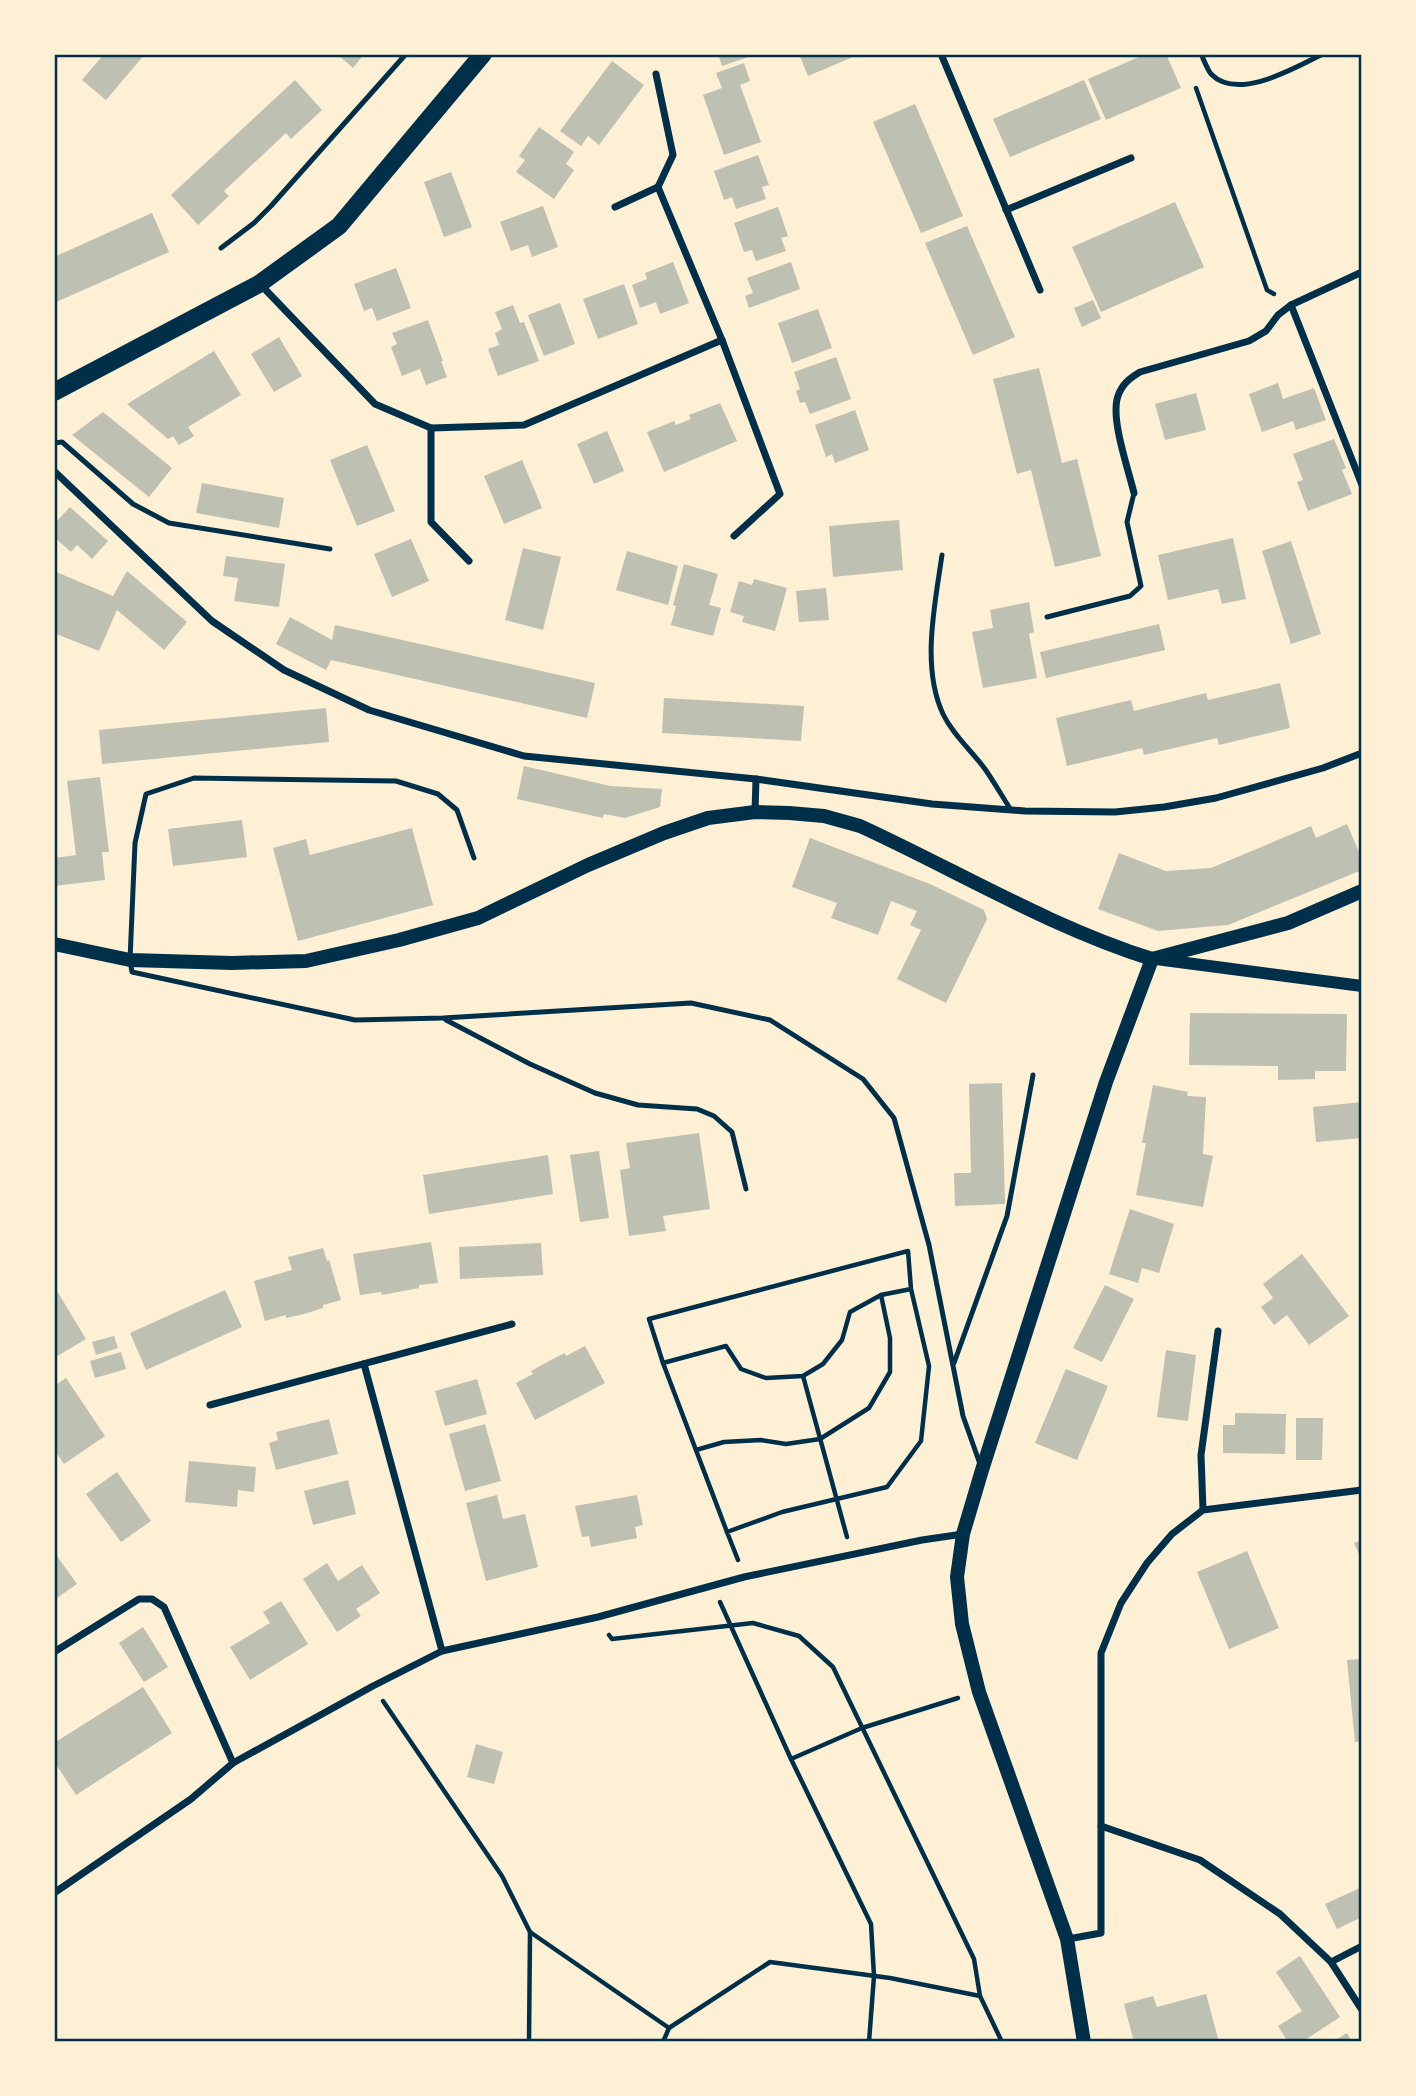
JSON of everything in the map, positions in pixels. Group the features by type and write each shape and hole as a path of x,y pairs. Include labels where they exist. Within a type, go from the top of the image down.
{"main road":[{"path":"54,391 259,284 339,226 483,54"},
{"path":"54,943 130,960 306,961 478,918 588,865 664,833 708,818 755,812 824,816 860,825 1065,926 1152,959 1288,923 1362,891"},
{"path":"1084,2042 1067,1939 979,1692 962,1624 957,1577 962,1534 982,1470 1106,1082 1152,959"}],"street":[{"path":"941,54 1040,289"},
{"path":"615,207 658,187 673,155 656,74"},
{"path":"1006,210 1131,158"},
{"path":"658,187 722,340 780,494 734,536"},
{"path":"1134,493 1115,414 1118,395 1127,380 1140,372 1249,341 1266,331 1278,315 1292,305 1362,272"},
{"path":"259,284 375,404 431,428 524,425 722,340"},
{"path":"1292,305 1362,485"},
{"path":"431,428 431,522 469,561"},
{"path":"54,471 212,621 284,670 369,710 524,756 756,779 932,804 1011,810 1115,812 1216,798 1323,768 1362,753"},
{"path":"755,812 756,779"},
{"path":"1152,959 1362,986"},
{"path":"210,1405 512,1324"},
{"path":"1203,1510 1201,1455 1218,1331"},
{"path":"364,1364 442,1651"},
{"path":"1067,1939 1101,1933 1101,1653 1121,1603 1147,1563 1172,1534 1203,1510 1362,1490"},
{"path":"54,1893 191,1799 233,1763 442,1651 597,1617 744,1577 962,1534"},
{"path":"54,1652 139,1599 152,1599 164,1607 233,1763"},
{"path":"1101,1826 1200,1860 1280,1914 1331,1962 1362,2010"},
{"path":"1331,1962 1362,1945"}],"lane":[{"path":"221,248 271,206 406,54"},
{"path":"1201,54 1211,74 1225,81 1243,84 1262,83 1323,54"},
{"path":"54,443 62,442 134,504 169,523 330,549"},
{"path":"1047,617 1130,596 1141,586 1127,522 1134,493"},
{"path":"942,555 930,638 933,681 942,713 960,741 985,769 1011,810"},
{"path":"474,858 457,810 438,794 396,780 194,778 146,794 135,843 130,960 132,972 355,1020 443,1018 691,1003 770,1020 863,1079 894,1118 929,1245 962,1416 982,1470"},
{"path":"443,1018 530,1064 595,1094 638,1105 698,1109 714,1116 732,1132 746,1189"},
{"path":"953,1366 1007,1216 1033,1075"}],"path":[{"path":"1194,80 1267,289 1292,305"},
{"path":"727,1532 782,1512 887,1487 921,1441 929,1366 911,1289 908,1251 649,1319 695,1450 744,1577"},
{"path":"663,1363 726,1346 741,1369 766,1378 803,1376 823,1364 842,1340 850,1312 881,1296 911,1289"},
{"path":"695,1450 724,1442 761,1440 786,1444 820,1439 869,1408 890,1372 890,1338 881,1296"},
{"path":"803,1376 851,1555"},
{"path":"713,1586 791,1759 872,1924 874,1976 869,2042"},
{"path":"597,1617 612,1639 753,1623 799,1636 833,1667 974,1959 980,1996 1002,2042"},
{"path":"373,1686 502,1876 530,1933 529,2042"},
{"path":"791,1759 862,1728 979,1692"},
{"path":"530,1933 668,2028"},
{"path":"663,2042 668,2028 770,1962 874,1976 980,1996"}],"building":[{"path":"104,54 145,54 106,100 82,80"},
{"path":"337,54 364,54 353,68"},
{"path":"718,54 754,54 754,55 722,66"},
{"path":"799,54 860,54 808,76"},
{"path":"1146,54 1166,54 1181,88 1106,120 1088,79"},
{"path":"612,61 644,85 599,145 588,136 581,146 560,131"},
{"path":"744,63 750,81 740,85 761,142 724,155 703,95 722,88 716,73"},
{"path":"295,80 322,110 291,139 286,133 224,191 229,196 198,225 171,195"},
{"path":"1084,80 1101,119 1010,157 993,119"},
{"path":"915,104 963,216 921,233 873,122"},
{"path":"539,127 574,152 566,164 574,170 554,199 516,172 525,160 519,156"},
{"path":"758,155 769,185 762,187 766,199 736,209 732,197 724,200 714,171"},
{"path":"451,172 472,227 444,237 424,182"},
{"path":"1175,202 1204,267 1101,312 1072,247"},
{"path":"543,206 558,247 532,257 528,245 511,251 500,222"},
{"path":"778,207 788,236 781,238 786,251 756,261 752,250 744,252 734,223"},
{"path":"152,213 169,252 54,303 54,257"},
{"path":"967,226 1015,337 973,355 925,243"},
{"path":"673,262 689,303 660,314 656,302 640,308 632,285 647,279 645,273"},
{"path":"791,262 800,289 749,308 745,296 753,293 747,278"},
{"path":"396,268 411,308 377,321 372,308 364,311 354,284"},
{"path":"624,284 638,324 598,339 583,299"},
{"path":"1093,300 1101,318 1082,327 1074,308"},
{"path":"560,303 575,344 544,356 528,315"},
{"path":"513,305 520,323 524,322 539,361 498,376 488,349 499,345 495,333 502,329 495,312"},
{"path":"818,309 832,348 792,363 778,323"},
{"path":"428,320 447,377 426,385 420,369 402,376 391,347 397,344 392,333"},
{"path":"279,337 302,376 274,392 251,354"},
{"path":"214,351 241,395 188,427 194,436 179,445 173,436 168,439 127,404"},
{"path":"836,357 851,399 810,414 805,402 800,403 796,391 800,389 794,372"},
{"path":"1039,368 1062,463 1077,459 1101,556 1055,567 1031,470 1017,474 993,379"},
{"path":"1278,383 1283,399 1314,388 1326,420 1296,430 1293,421 1262,432 1249,394"},
{"path":"1196,393 1206,430 1165,440 1155,404"},
{"path":"720,403 737,441 664,472 647,432 674,421 676,425 691,419 689,415"},
{"path":"855,410 869,450 835,463 832,454 826,457 815,425"},
{"path":"103,412 172,468 149,497 72,435"},
{"path":"607,431 624,471 594,484 577,444"},
{"path":"1334,439 1346,468 1342,470 1352,494 1308,511 1297,482 1303,480 1293,454"},
{"path":"367,445 395,511 357,526 330,460"},
{"path":"522,460 542,508 504,524 484,476"},
{"path":"202,483 284,498 279,528 196,513"},
{"path":"70,507 108,541 92,559 77,545 71,552 54,537 54,524"},
{"path":"899,520 903,570 833,577 829,526"},
{"path":"1233,538 1246,599 1222,604 1218,589 1168,600 1158,555"},
{"path":"411,539 429,581 392,597 374,554"},
{"path":"1291,541 1321,634 1291,644 1262,551"},
{"path":"523,548 561,557 543,630 505,620"},
{"path":"627,551 678,566 668,605 616,590"},
{"path":"226,556 285,564 279,607 234,601 238,578 223,576"},
{"path":"684,564 718,574 709,605 721,608 713,636 671,625 676,606 673,605"},
{"path":"54,571 113,596 127,571 187,622 164,650 117,610 99,651 54,633"},
{"path":"754,579 787,588 775,631 742,622 744,616 730,612 739,581 752,585"},
{"path":"826,588 829,620 799,622 796,591"},
{"path":"1029,602 1034,632 1029,634 1037,678 983,688 972,632 993,628 990,610"},
{"path":"290,617 332,640 335,625 595,683 587,718 331,660 326,670 276,644"},
{"path":"1159,624 1165,650 1046,678 1040,652"},
{"path":"1280,683 1290,728 1219,745 1217,738 1144,755 1142,748 1067,766 1056,718 1131,700 1134,711 1206,693 1208,700"},
{"path":"664,698 804,706 801,741 662,733"},
{"path":"326,708 329,742 102,764 99,730"},
{"path":"524,766 610,786 662,789 660,807 625,818 604,814 603,818 517,799"},
{"path":"100,777 109,852 102,852 105,880 54,886 54,858 76,855 67,781"},
{"path":"242,820 247,857 173,866 168,829"},
{"path":"1347,824 1362,859 1362,870 1228,925 1158,931 1098,909 1119,853 1166,871 1211,868 1311,826 1316,838"},
{"path":"412,828 433,905 298,941 273,848 306,839 310,855"},
{"path":"810,838 930,884 984,910 987,919 946,1003 897,979 921,930 910,925 917,911 891,901 878,935 831,918 837,903 792,887"},
{"path":"1190,1013 1347,1014 1346,1071 1315,1071 1315,1079 1278,1080 1278,1066 1189,1065"},
{"path":"1002,1083 1005,1204 955,1206 954,1173 971,1173 969,1084"},
{"path":"1153,1085 1188,1092 1187,1096 1206,1097 1203,1154 1213,1156 1203,1207 1136,1195"},
{"path":"1362,1102 1362,1138 1316,1142 1313,1107"},
{"path":"699,1133 710,1209 663,1216 666,1231 629,1236 620,1170 630,1168 626,1143"},
{"path":"599,1151 609,1218 580,1222 570,1155"},
{"path":"548,1155 553,1194 429,1214 423,1175"},
{"path":"1130,1209 1174,1224 1159,1273 1142,1268 1138,1283 1109,1274"},
{"path":"431,1242 438,1283 382,1295 381,1292 360,1295 353,1254"},
{"path":"541,1243 543,1275 460,1279 459,1247"},
{"path":"323,1248 341,1300 304,1314 286,1318 286,1315 265,1321 254,1281 292,1270 288,1257"},
{"path":"1302,1254 1349,1316 1309,1345 1287,1315 1274,1325 1261,1307 1273,1298 1263,1284"},
{"path":"1105,1285 1134,1299 1102,1362 1073,1348"},
{"path":"54,1286 86,1339 54,1358"},
{"path":"225,1290 242,1327 146,1370 130,1333"},
{"path":"114,1336 118,1348 96,1355 92,1342"},
{"path":"585,1346 605,1383 535,1420 516,1383 549,1361"},
{"path":"1166,1350 1196,1355 1188,1421 1157,1417"},
{"path":"121,1352 126,1369 95,1378 90,1361"},
{"path":"1066,1369 1108,1386 1077,1460 1035,1443"},
{"path":"66,1378 105,1436 64,1464 54,1449 54,1386"},
{"path":"477,1379 487,1414 445,1426 435,1391"},
{"path":"1235,1413 1286,1414 1285,1454 1223,1453 1223,1425 1235,1425"},
{"path":"1296,1418 1323,1418 1322,1460 1296,1460"},
{"path":"329,1419 338,1454 276,1470 269,1443 278,1440 276,1432"},
{"path":"485,1424 501,1481 465,1491 449,1434"},
{"path":"189,1461 256,1467 254,1492 238,1490 237,1507 185,1502"},
{"path":"117,1472 151,1521 121,1542 86,1494"},
{"path":"348,1480 356,1514 313,1525 304,1491"},
{"path":"497,1495 503,1519 525,1514 538,1567 486,1581 466,1503"},
{"path":"637,1495 643,1525 635,1527 637,1538 591,1547 589,1536 582,1537 575,1506"},
{"path":"1362,1540 1362,1561 1354,1543"},
{"path":"1247,1551 1279,1628 1229,1649 1197,1572"},
{"path":"54,1552 77,1584 54,1600"},
{"path":"327,1563 338,1581 362,1565 380,1593 356,1609 361,1616 337,1632 303,1579"},
{"path":"281,1601 308,1644 250,1680 230,1647 270,1623 263,1612"},
{"path":"143,1627 168,1667 144,1682 119,1643"},
{"path":"1362,1659 1362,1741 1355,1742 1347,1660"},
{"path":"143,1687 172,1733 76,1795 54,1761 54,1743"},
{"path":"476,1744 503,1752 494,1784 467,1777"},
{"path":"1362,1887 1362,1917 1337,1929 1325,1904"},
{"path":"1300,1956 1340,2017 1302,2042 1288,2042 1278,2026 1302,2011 1276,1972"},
{"path":"1206,1994 1219,2042 1134,2042 1124,2004 1153,1996 1157,2007"},
{"path":"1347,2033 1352,2042 1332,2042"}]}
